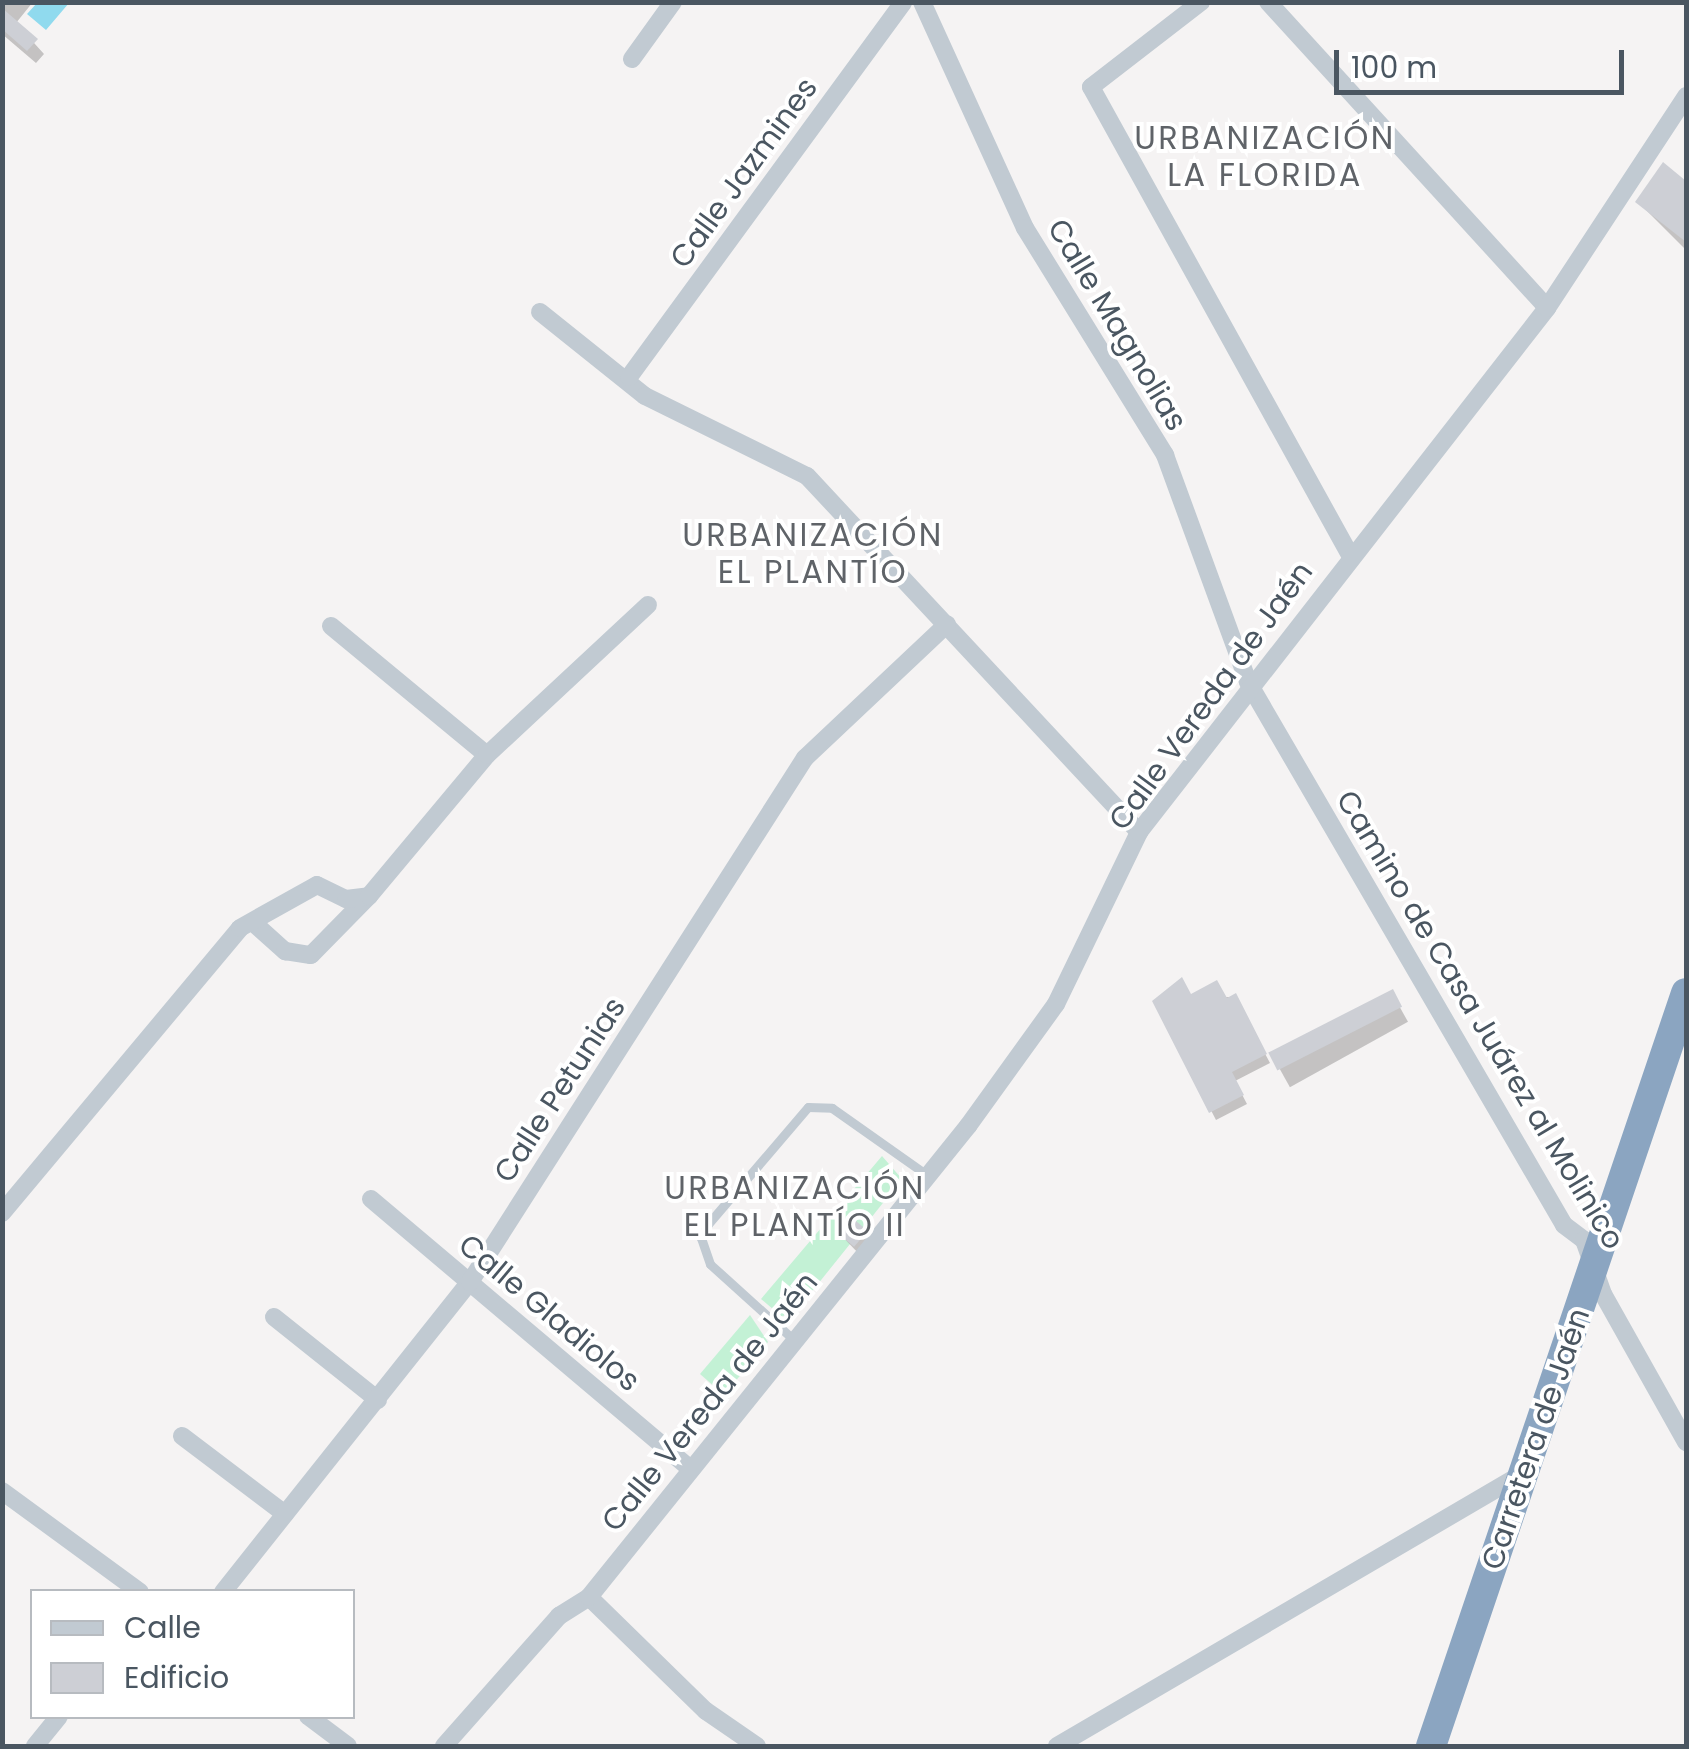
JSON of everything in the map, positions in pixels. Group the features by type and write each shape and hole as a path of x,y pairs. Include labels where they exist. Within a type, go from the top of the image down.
{"highway":[{"name":"Carretera de Jaén","path":"1432,1746 1525,1472 1590,1253 1640,1132 1686,994"}],"street":[{"path":"632,59 673,2"},
{"name":"Calle Jazmines","path":"629,377 903,2"},
{"name":"Calle Magnolias","path":"922,2 1026,228 1165,455 1248,682"},
{"path":"1201,2 1091,87 1350,555"},
{"path":"1268,2 1547,308"},
{"name":"Calle Vereda de Jaén","path":"444,1746 559,1616 589,1598 928,1175 1056,1004 1139,832 1248,682 1547,308 1686,96"},
{"path":"540,312 629,377 645,396 807,476 1139,832"},
{"path":"257,926 285,951 311,955 369,896 487,755 648,605"},
{"name":"Calle Petunias","path":"225,1589 470,1282 804,758 947,624"},
{"path":"331,626 487,755"},
{"name":"Camino de Casa Juárez al Molinico","path":"1248,682 1564,1225 1590,1253 1686,1442"},
{"path":"2,1213 207,961 240,928 257,926 298,890 369,896"},
{"name":"Calle Gladiolos","path":"370,1198 691,1469"},
{"path":"274,1317 378,1400"},
{"path":"182,1436 285,1514"},
{"path":"1057,1746 1525,1472"},
{"path":"2,1492 136,1589"},
{"path":"589,1598 757,1746"},
{"path":"36,1746 57,1719"},
{"path":"312,1719 348,1746"}],"lane":[{"path":"795,1340 710,1264 701,1238 708,1224 808,1107 832,1108 928,1175"}],"green space":[{"path":"882,1156 902,1179 863,1228 850,1216 837,1232 850,1244 793,1315 781,1316 761,1299"},
{"path":"750,1315 768,1342 724,1395 700,1374"}],"water":[{"path":"37,2 69,3 46,30 27,14"}],"building":[{"path":"2,8 38,39 27,51 2,29"},
{"path":"1663,162 1686,181 1686,242 1635,202"},
{"path":"1182,977 1191,994 1217,980 1227,998 1236,993 1267,1054 1232,1072 1244,1095 1209,1113 1152,1001"},
{"path":"1393,989 1402,1007 1277,1070 1268,1053"},
{"path":"850,1216 868,1231 854,1247 837,1232"}],"district":[{"name":"URBANIZACIÓN LA FLORIDA","path":"1265,158"},
{"name":"URBANIZACIÓN EL PLANTÍO","path":"813,554"},
{"name":"URBANIZACIÓN EL PLANTÍO II","path":"795,1208"}]}
